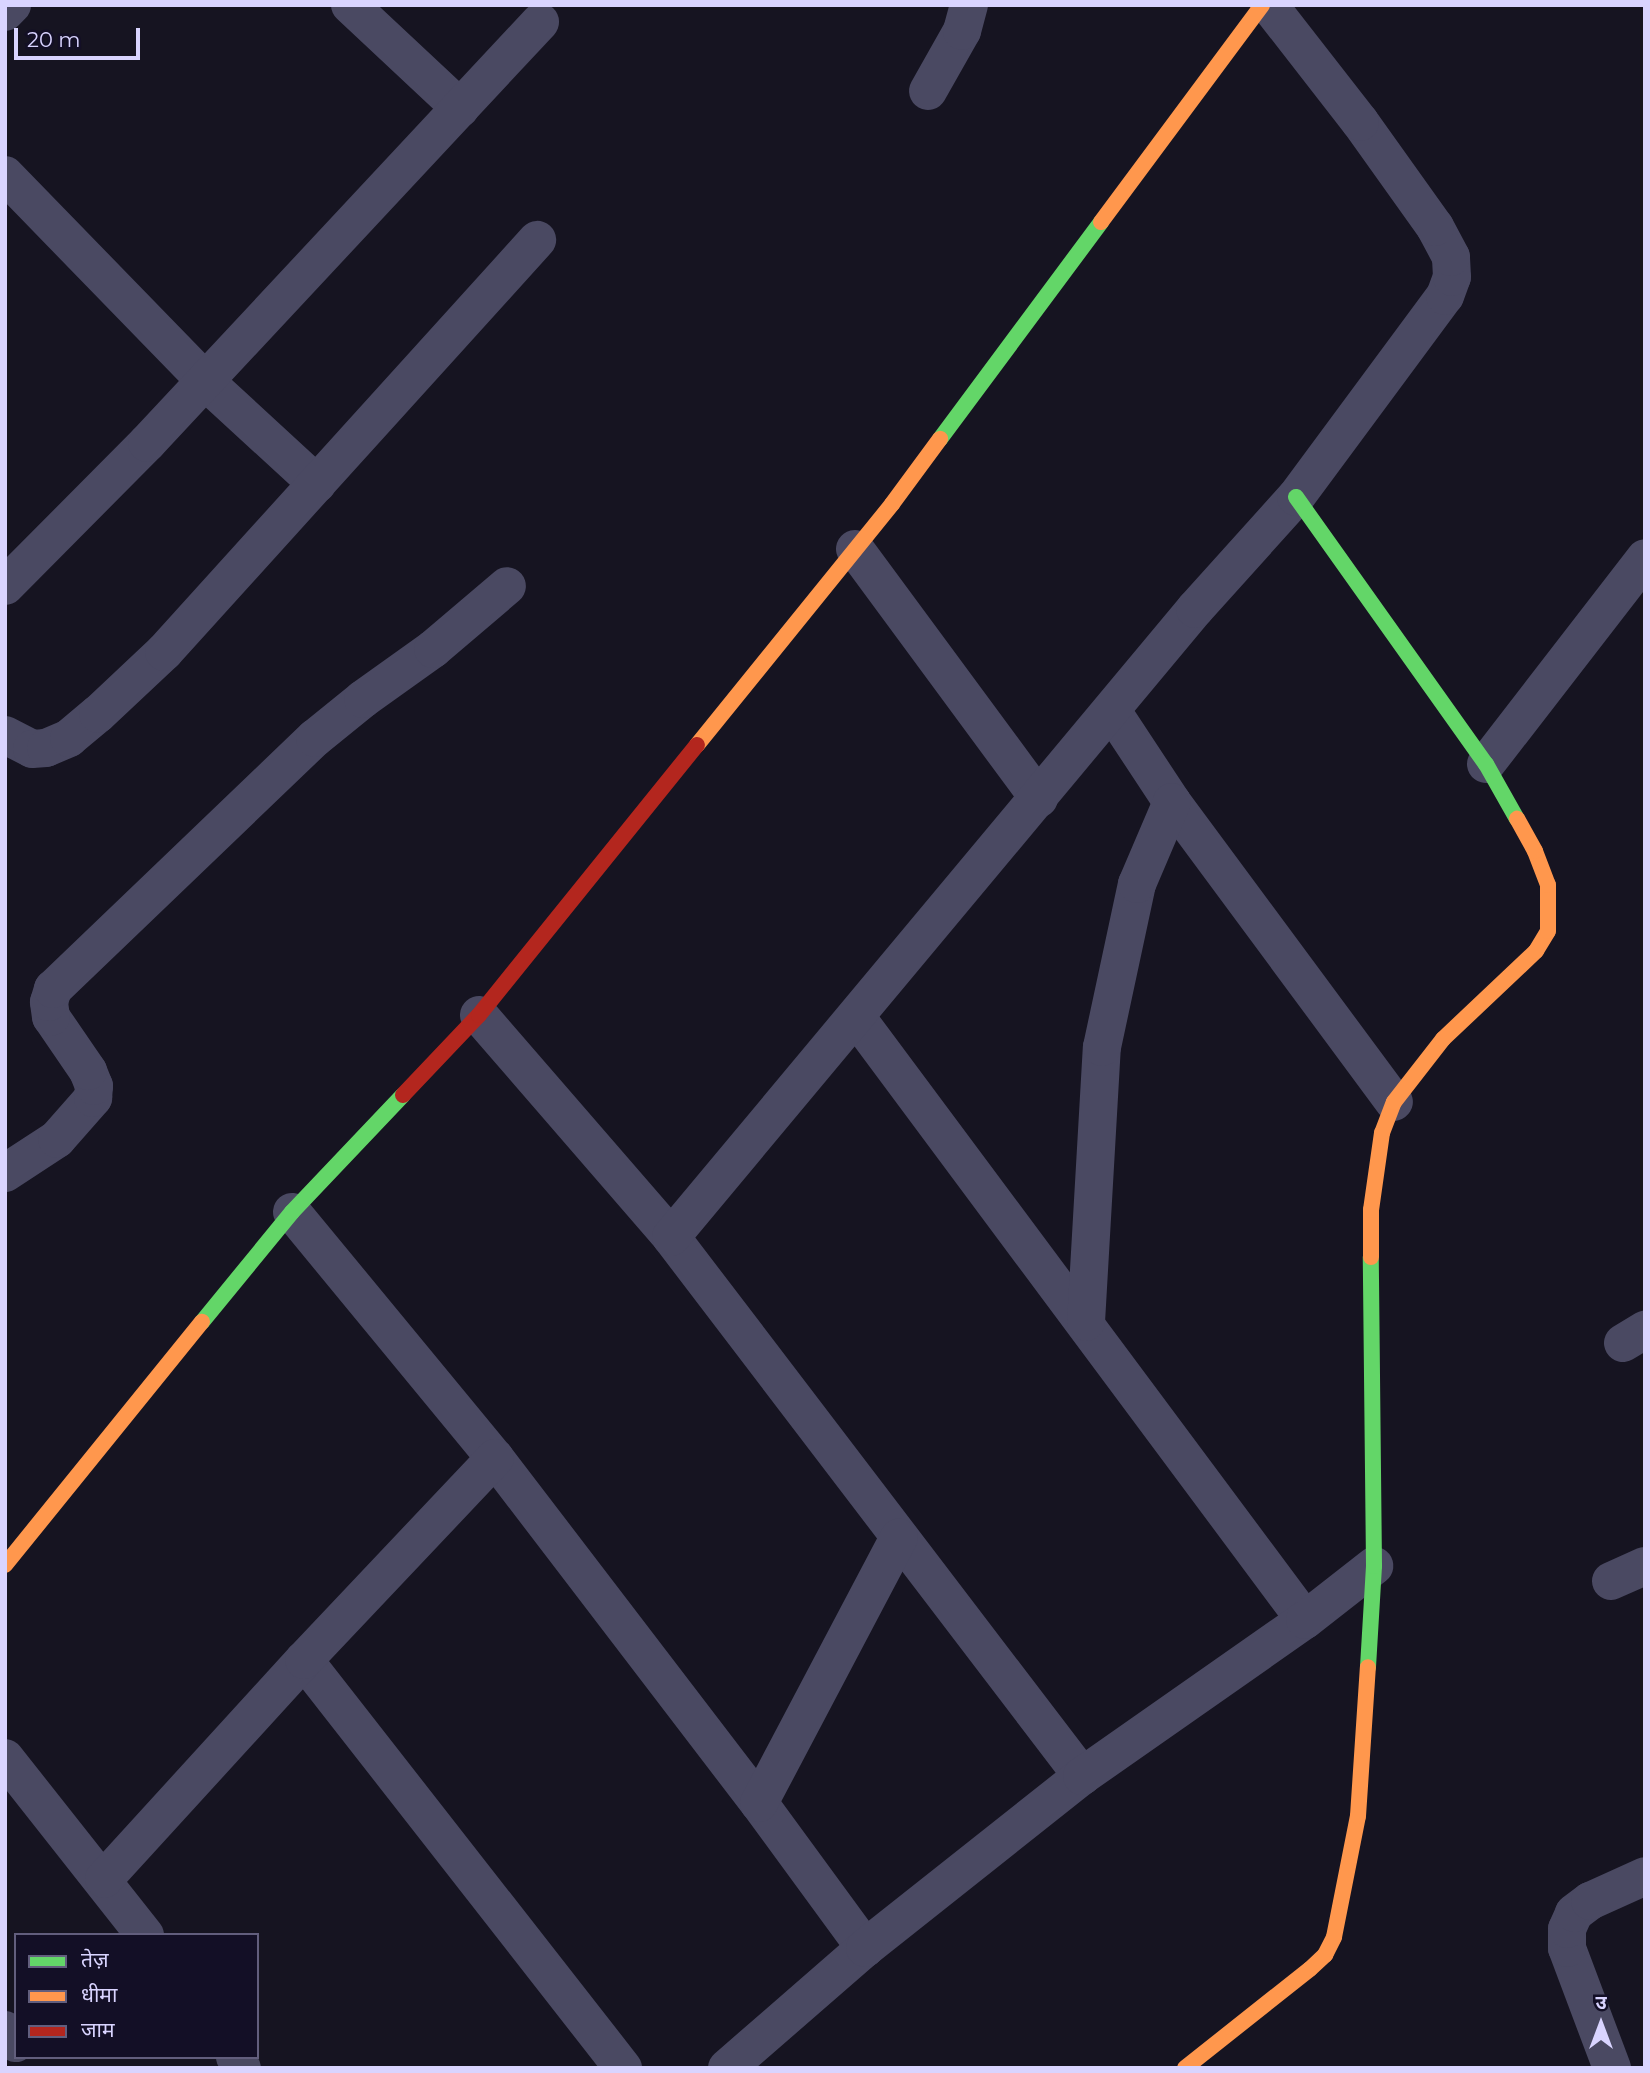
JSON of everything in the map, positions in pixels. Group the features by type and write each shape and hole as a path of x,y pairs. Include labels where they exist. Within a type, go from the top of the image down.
{"street":[{"path":"5,12 12,5"},
{"path":"350,5 460,108"},
{"path":"928,91 962,30 969,5"},
{"path":"5,1565 292,1212 479,1015 855,549 1262,5"},
{"path":"671,1237 857,1018 1195,610 1296,497 1445,296 1452,277 1451,257 1434,228 1360,122 1269,5"},
{"path":"5,586 205,381 540,22"},
{"path":"5,175 205,381 317,484"},
{"path":"5,735 32,749 47,748 69,738 164,652 537,240"},
{"path":"1185,2068 1310,1969 1325,1955 1334,1937 1357,1816 1374,1566 1371,1210 1382,1133 1394,1102 1443,1039 1536,951 1548,931 1548,885 1535,851 1486,764 1296,497"},
{"path":"855,549 1039,799"},
{"path":"1486,764 1645,558"},
{"path":"5,1173 57,1139 93,1098 94,1086 88,1071 51,1017 49,1002 53,989 315,738 433,649 507,586"},
{"path":"1112,711 1172,802 1394,1102"},
{"path":"1086,1322 1102,1047 1137,884 1172,802"},
{"path":"479,1015 671,1237 1082,1776"},
{"path":"857,1018 1086,1322 1305,1620"},
{"path":"292,1212 495,1458 760,1803 865,1948"},
{"path":"104,1879 304,1660 495,1458"},
{"path":"760,1803 899,1538"},
{"path":"727,2068 865,1948 1082,1776 1305,1620 1374,1566"},
{"path":"304,1660 623,2068"},
{"path":"5,1758 104,1879 144,1933"},
{"path":"1612,2068 1567,1948 1567,1929 1574,1913 1590,1901 1645,1876"}],"traffic: fast":[{"path":"940,439 1101,222"},
{"path":"1296,497 1486,764 1517,819"},
{"path":"202,1322 292,1212 403,1095"},
{"path":"1368,1667 1374,1566 1371,1257"}],"traffic: slow":[{"path":"1101,222 1262,5"},
{"path":"697,745 892,504 940,439"},
{"path":"1371,1257 1371,1210 1382,1133 1394,1102 1443,1039 1536,951 1548,931 1548,885 1535,851 1517,819"},
{"path":"5,1565 202,1322"},
{"path":"1185,2068 1310,1969 1325,1955 1334,1937 1358,1816 1368,1667"}],"traffic: jam":[{"path":"403,1095 479,1015 697,745"}]}
